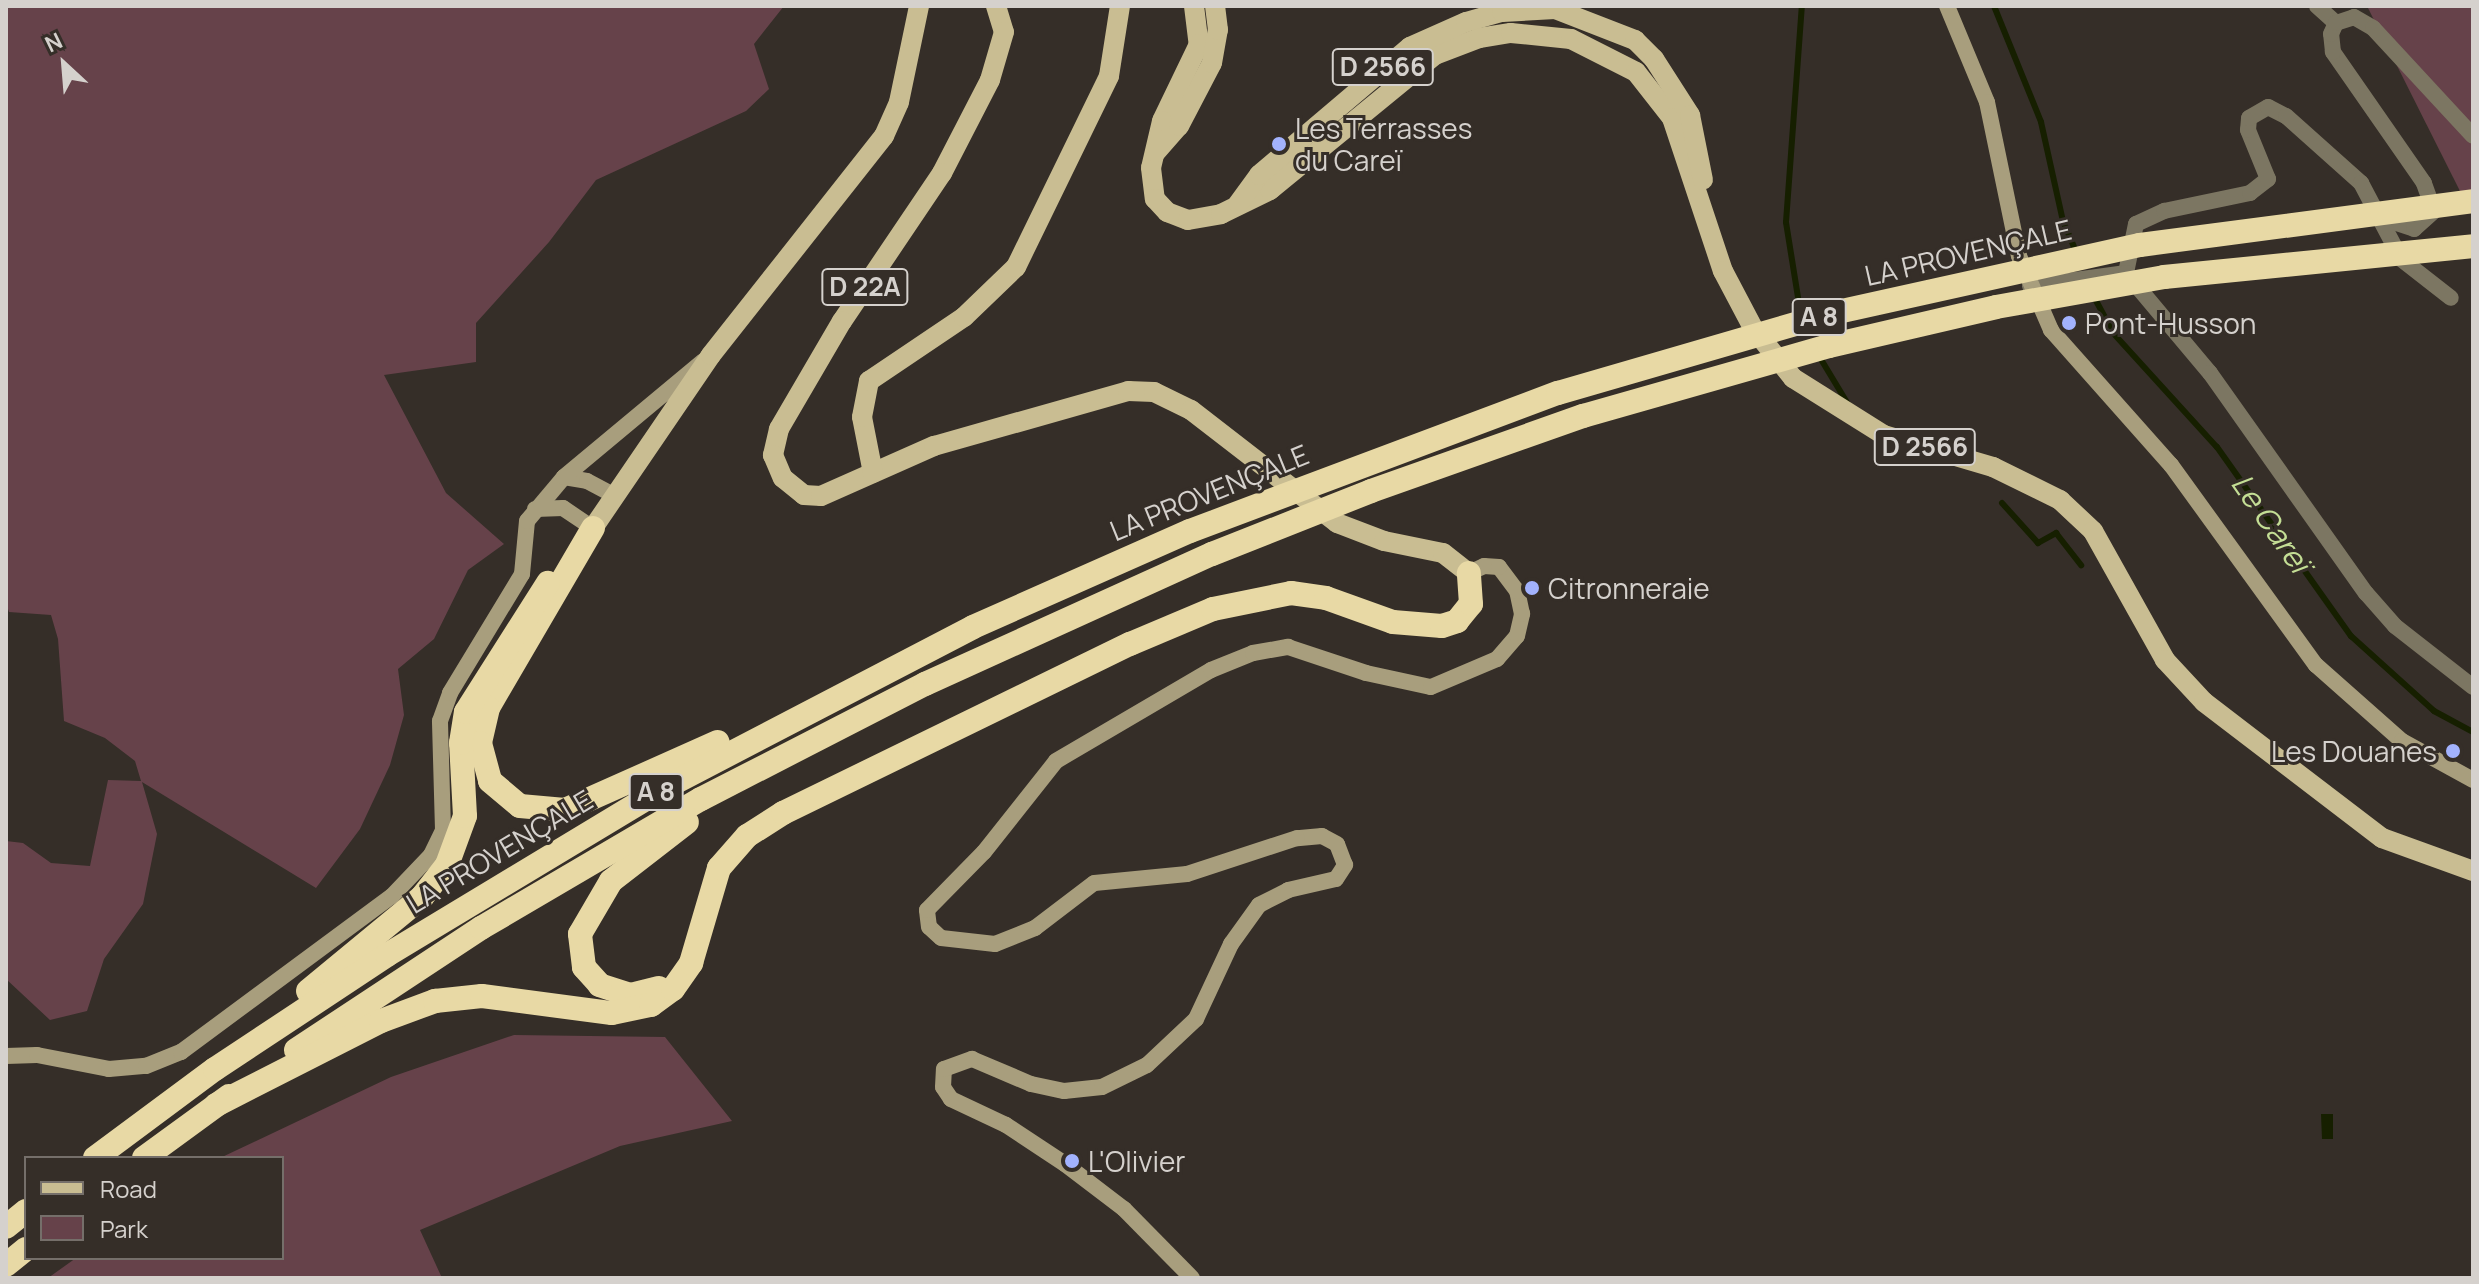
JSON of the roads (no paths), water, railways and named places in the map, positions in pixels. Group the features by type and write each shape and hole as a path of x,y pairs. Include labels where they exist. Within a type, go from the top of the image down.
{"highway":[{"name":"LA PROVENÇALE","path":"98,1156 215,1069 564,846 887,670 1190,531 1543,398 1833,313 2140,245 2473,201"},
{"name":"LA PROVENÇALE","path":"147,1156 216,1105 481,928 761,768 925,684 1212,554 1371,491 1583,416 1829,346 1996,307 2164,277 2473,246"},
{"path":"593,528 482,722 480,754 485,772 512,802 540,810 583,805 887,670"},
{"path":"215,1069 408,909 440,876 463,829 466,792 461,743 469,704 540,594 593,528"},
{"path":"216,1105 381,1021 435,1001 482,996 624,1013 662,999 685,972 719,868 747,836 792,808 1130,644 1213,609 1291,593 1326,598 1393,622 1442,626 1457,621 1471,604 1474,591 1469,573"},
{"path":"685,972 643,994 608,990 584,967 579,943 583,925 602,891 621,872 761,768"},
{"path":"6,1227 24,1213"},
{"path":"6,1265 24,1251"}],"main road":[{"name":"D 22A","path":"711,355 884,136 899,102 919,6"},
{"name":"D 22A","path":"996,6 1003,21 1002,44 969,123 920,207 818,359 774,440 778,470 804,495 834,493 873,473 862,417 869,381 964,317 1016,267 1109,76 1121,7"},
{"name":"D 2566","path":"1194,6 1199,44 1162,121 1150,182 1167,212 1204,220 1236,207 1309,161 1435,55 1479,38 1511,33 1571,39 1610,55 1656,92 1672,118 1707,212 1723,271 1753,328 1793,378 1884,435 1993,467 2060,500 2101,542 2165,660 2204,702 2382,838 2473,871"},
{"path":"1156,152 1179,126 1212,63 1218,30 1215,6"},
{"name":"D 2566","path":"1236,207 1259,175 1410,47 1502,12 1555,9 1572,10 1635,40 1674,83 1699,143 1707,212"},
{"path":"593,528 711,355"},
{"path":"873,473 934,446 1013,422 1128,391 1154,392 1191,410 1337,523 1384,541 1443,553 1469,573"}],"street":[{"path":"1947,6 1987,102 2030,286 2061,343 2171,465 2316,665 2402,741 2473,780"},
{"path":"2317,6 2336,23"},
{"path":"1571,39 1572,10"},
{"path":"2384,219 2414,229 2434,211 2424,183 2333,52 2331,34 2336,23 2354,17 2373,28 2473,136"},
{"path":"2126,273 2136,224 2164,211 2250,193 2268,179 2248,130 2249,118 2268,107 2286,116 2361,183 2384,219 2401,259 2451,298"},
{"path":"2030,286 2126,273"},
{"path":"2126,273 2210,373 2366,593 2395,626 2473,687"},
{"name":"D 22A","path":"6,1056 37,1055 109,1069 146,1066 181,1052 392,896 431,855 443,830 440,721 450,693 522,574 523,531 535,509 564,477 711,355"},
{"path":"564,477 587,481 615,496"},
{"path":"535,509 563,508 593,528"},
{"path":"1192,1278 1124,1209 1065,1164 1006,1125 951,1099 943,1087 944,1069 972,1059 1031,1084 1064,1091 1102,1087 1147,1065 1196,1019 1231,944 1259,905 1288,890 1336,879 1345,865 1337,844 1322,836 1297,838 1187,874 1094,883 1035,928 995,944 941,938 929,927 927,910 984,852 1056,761 1211,670 1253,653 1288,647 1366,673 1431,687 1497,659 1517,636 1522,614 1517,591 1499,567 1484,566 1469,573"}],"waterway":[{"path":"1801,316 1786,222 1802,6"},
{"name":"Le Careï","path":"1994,6 2041,122 2063,221 2076,252"},
{"name":"Le Careï","path":"2094,297 2114,334 2217,447 2351,636 2434,711 2473,732"},
{"path":"1819,356 1848,404"},
{"path":"2002,503 2038,543 2056,533 2081,565"}],"place":[{"name":"Les Terrasses du Careï","path":"1279,144"},
{"name":"Pont-Husson","path":"2069,323"},
{"name":"Citronneraie","path":"1532,588"},
{"name":"Les Douanes","path":"2453,751"},
{"name":"L'Olivier","path":"1072,1161"}]}
